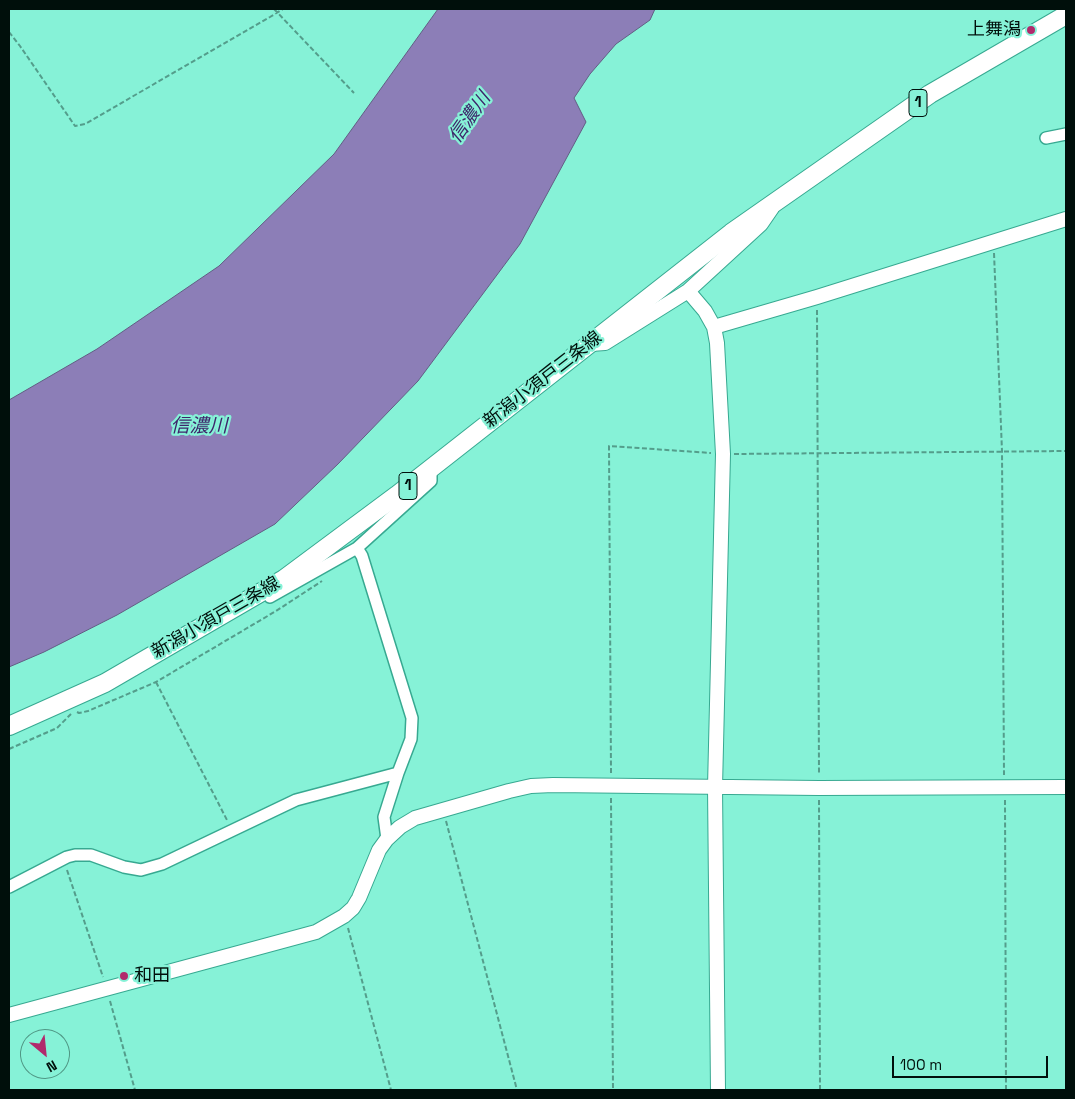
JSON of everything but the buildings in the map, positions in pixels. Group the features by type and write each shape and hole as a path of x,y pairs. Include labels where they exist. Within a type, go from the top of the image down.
{"main road":[{"name":"新潟小須戸三条線","path":"9,726 104,683 284,579 431,468 731,233 930,94 1066,14"}],"street":[{"path":"1046,138 1066,134"},
{"path":"590,344 605,343 688,291 760,224 777,201"},
{"path":"714,327 817,297 1066,219"},
{"path":"688,291 705,311 714,327 723,454 715,787 718,1090"},
{"path":"246,601 262,601 357,548 431,481 431,468"},
{"path":"357,548 362,556 412,718 411,738 384,817 386,839"},
{"path":"9,887 63,858 74,855 91,855 124,867 141,870 162,864 296,800 398,773"},
{"path":"9,1015 316,932 344,916 353,908 379,850 386,839 400,827 415,818 531,786 553,784 819,788 1066,788"}],"path":[{"path":"274,9 354,93"},
{"path":"9,32 75,126 85,124 283,9"},
{"path":"993,241 1002,451 1006,1090"},
{"path":"817,297 820,1090"},
{"path":"613,1090 609,446 723,454 1066,451"},
{"path":"75,710 79,714 88,711 156,682 323,581"},
{"path":"156,682 232,831"},
{"path":"443,810 518,1090"},
{"path":"63,858 107,989 135,1090"},
{"path":"344,916 390,1090"}],"water":[{"name":"信濃川","path":"438,9 655,9 650,20 616,44 590,74 574,98 586,122 520,244 418,381 338,464 275,524 117,615 44,652 9,667 9,400 97,349 219,266 334,154"}],"place":[{"name":"上舞潟","path":"1031,30"},
{"name":"和田","path":"124,976"}]}
